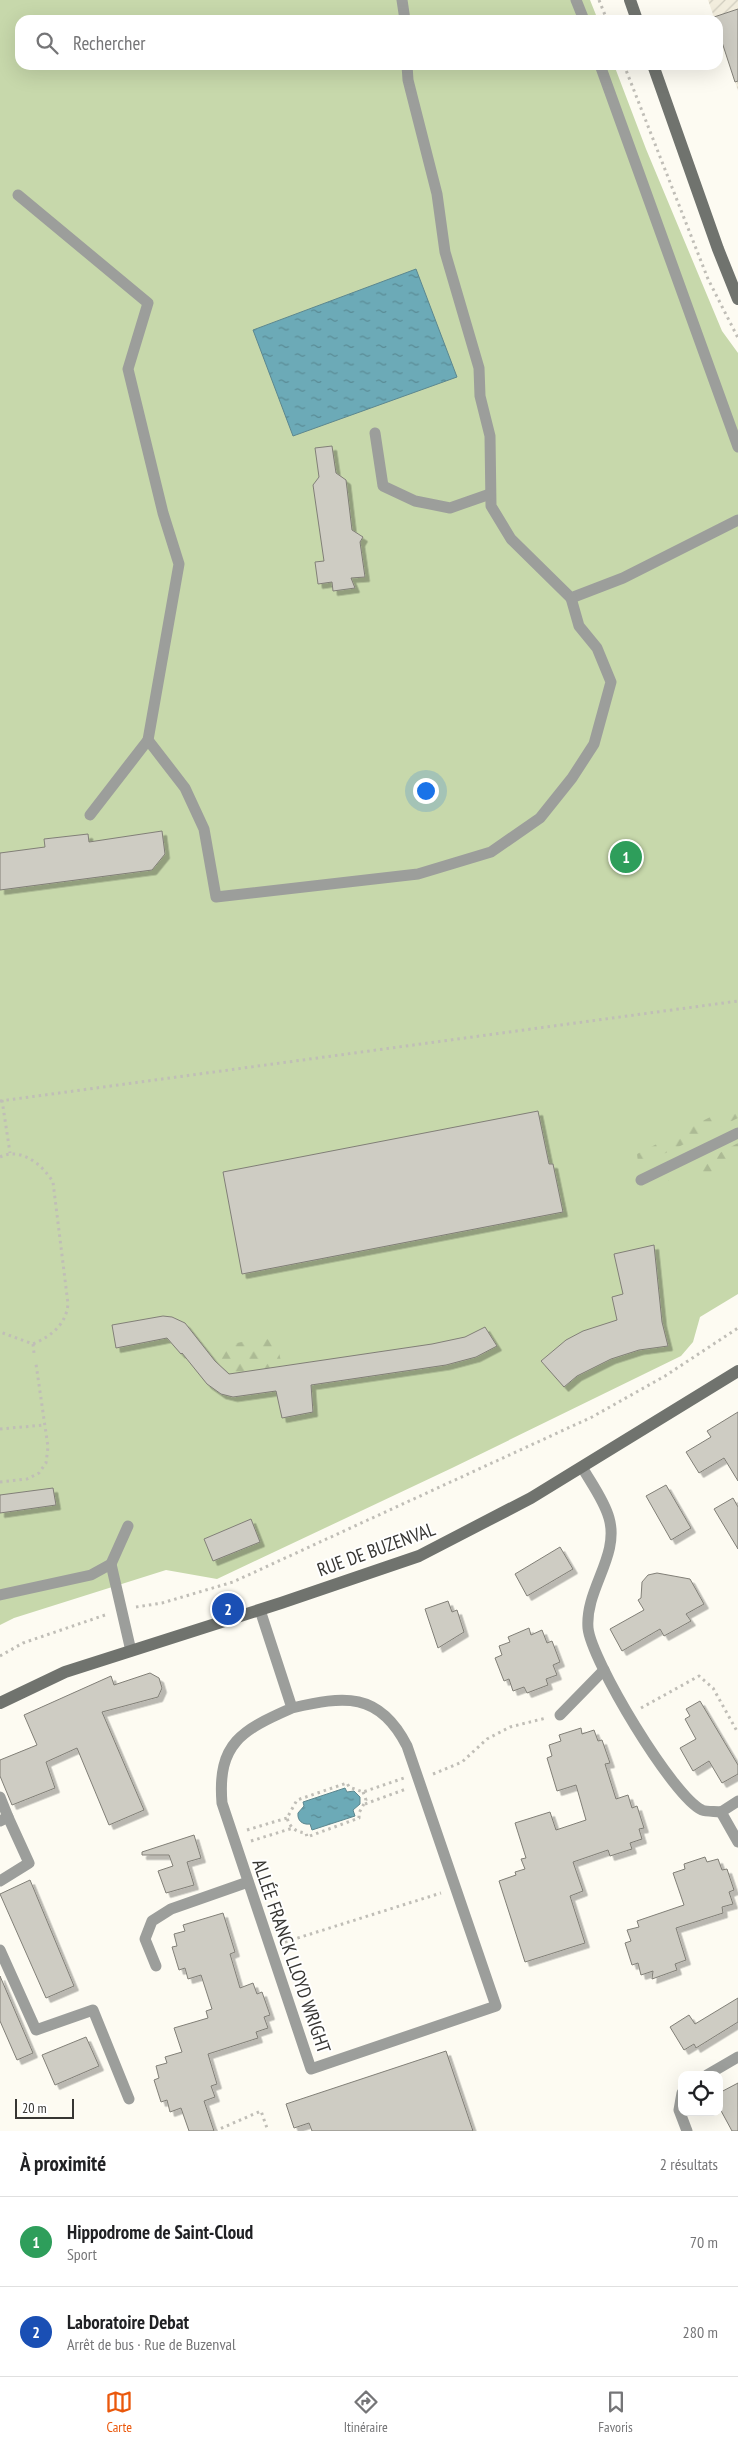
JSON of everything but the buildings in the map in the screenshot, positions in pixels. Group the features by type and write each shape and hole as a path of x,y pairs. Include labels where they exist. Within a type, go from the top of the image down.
{"main road":[{"path":"630,0 635,15"},
{"path":"655,70 718,249 738,298"},
{"name":"RUE DE BUZENVAL","path":"0,1703 65,1672 260,1610 419,1556 531,1498 738,1371"}],"lane":[{"path":"402,0 404,15"},
{"path":"576,0 582,15"},
{"path":"148,740 185,788 204,829 216,897 418,874 491,852 540,818 572,778 594,744 611,682 597,648 579,626 571,598 511,538 491,506 490,436 480,396 480,368 445,252 437,194 408,80 407,70"},
{"path":"602,70 738,447"},
{"path":"18,195 148,303 128,369 163,513 180,564 148,740 90,814"},
{"path":"375,433 383,486 415,501 450,508 490,494"},
{"path":"571,598 623,578 738,520"},
{"path":"641,1180 738,1133"},
{"path":"582,1467 608,1517 611,1539 607,1558 590,1600 588,1628 593,1651 656,1760 689,1798 702,1810 721,1812 738,1801"},
{"path":"128,1526 111,1564 131,1651"},
{"path":"0,1595 91,1575 111,1564"},
{"path":"260,1610 292,1708"},
{"path":"560,1715 604,1670"},
{"name":"ALLÉE FRANCK LLOYD WRIGHT","path":"330,1699 350,1699 366,1704 381,1713 398,1729 418,1779 496,2006 311,2069 222,1803 220,1780 225,1758 239,1737 256,1724 292,1708 330,1699"},
{"path":"0,1797 4,1819 29,1863 0,1881"},
{"path":"721,1812 738,1842"},
{"path":"156,1966 145,1939 152,1920 171,1908 248,1882"},
{"path":"0,1950 36,2030 93,2010 129,2099"},
{"path":"714,2071 738,2057"},
{"path":"681,2116 687,2131"}],"path":[{"path":"599,0 604,15"},
{"path":"626,70 708,279 738,338"},
{"path":"10,1153 1,1100 738,1002"},
{"path":"0,1157 10,1153 29,1158 39,1164 53,1182 68,1304 67,1314 62,1324 54,1333 33,1344 0,1332"},
{"path":"0,1656 23,1643 121,1610 162,1603 234,1582 592,1417 665,1376 738,1328"},
{"path":"33,1344 34,1353"},
{"path":"0,1482 28,1479 39,1473 46,1463 48,1447 36,1364"},
{"path":"0,1429 44,1426"},
{"path":"628,1714 700,1676 713,1688 738,1734"},
{"path":"364,1804 418,1779 462,1762 487,1739 510,1727 560,1715"},
{"path":"232,1834 287,1818 297,1800 347,1783 349,1787 363,1792 418,1779"},
{"path":"287,1818 289,1825 299,1832 306,1833 307,1837 359,1818 358,1813 366,1800 363,1792"},
{"path":"236,1846 293,1828"},
{"path":"270,1947 455,1888"},
{"path":"216,2131 261,2111 268,2131"}],"shaded area":[{"path":"708,0 738,0 738,91 723,45 723,15 713,15"}],"green space":[{"path":"0,0 590,0 596,15 15,15 15,70 616,70 646,149 722,331 738,353 738,1294 700,1317 693,1342 681,1356 452,1468 217,1579 166,1570 14,1618 0,1625"},
{"path":"738,1103 738,1118 643,1164 638,1162 637,1154"},
{"path":"738,1143 738,1157 709,1173 668,1181"},
{"path":"264,1337 277,1345 282,1365 229,1374 210,1352 210,1349"}],"water":[{"path":"416,269 457,377 293,436 253,330"},
{"path":"345,1788 347,1792 354,1791 360,1797 360,1804 353,1810 355,1816 312,1830 310,1824 303,1823 300,1820 298,1813 304,1806 303,1802"}],"place":[{"name":"Hippodrome de Saint-Cloud","path":"626,857"},
{"name":"Laboratoire Debat","path":"228,1609"}]}
